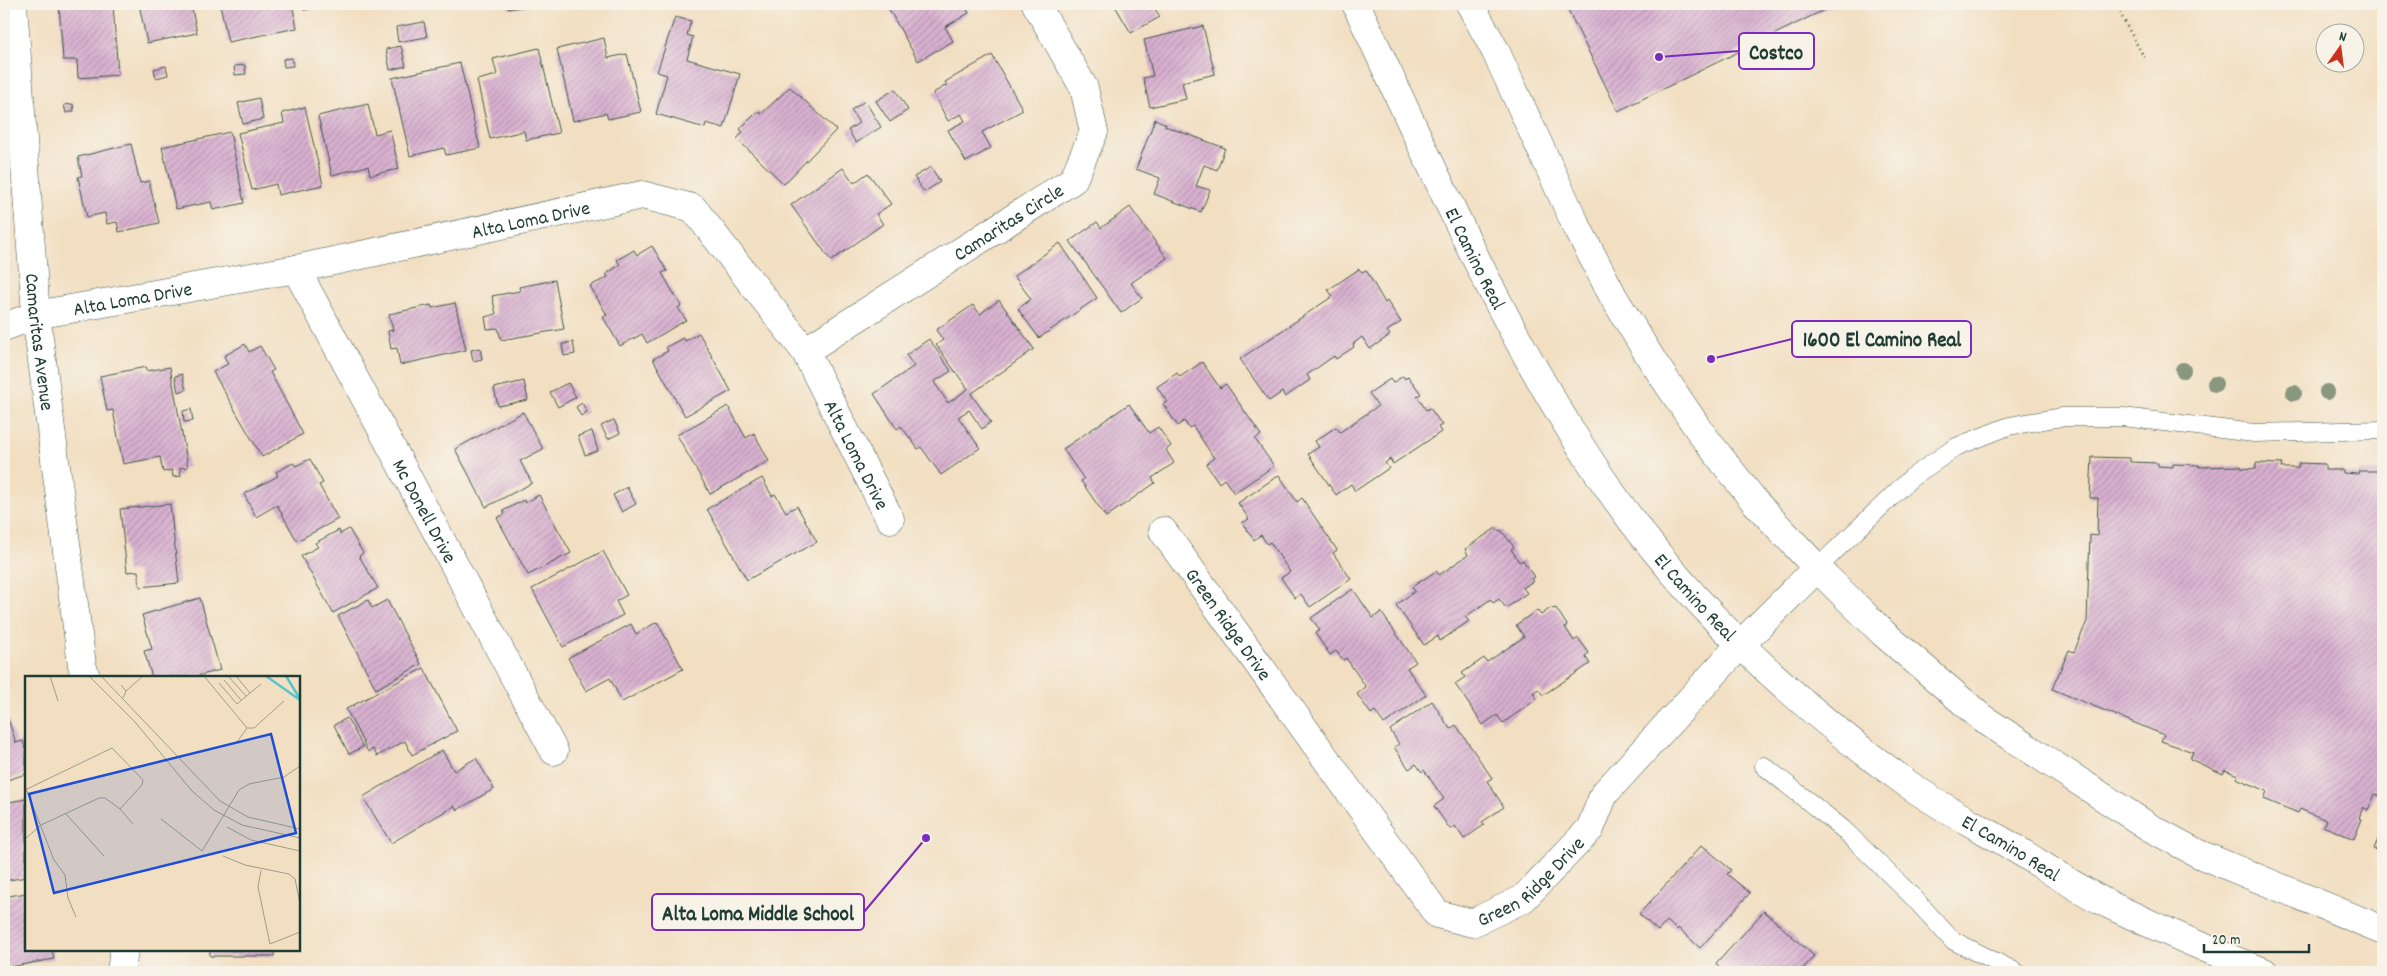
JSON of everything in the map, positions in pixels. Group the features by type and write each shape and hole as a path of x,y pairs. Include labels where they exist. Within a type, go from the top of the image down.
{"street":[{"name":"Camaritas Avenue","path":"13,4 36,316 82,664 86,676"},
{"name":"Camaritas Circle","path":"805,351 1073,180 1094,132 1084,88 1036,4"},
{"name":"El Camino Real","path":"1356,4 1478,263 1520,347 1618,502 1676,575 1740,645 1819,716 1907,784 2111,905 2264,972"},
{"path":"1470,4 1495,50 1575,223 1613,296 1647,352 1713,448 1755,502 1816,568 1884,633 1982,718 2149,827 2199,854 2383,930"},
{"name":"Alta Loma Drive","path":"4,327 36,316 296,270 642,195 693,208 805,351 890,519"},
{"name":"Mc Donell Drive","path":"296,270 554,751"},
{"name":"Green Ridge Drive","path":"1163,531 1437,914 1472,923 1524,899 1590,829 1604,794 1740,645 1816,568"},
{"path":"121,972 124,951"}],"lane":[{"path":"1816,568 1911,478 1956,447 2009,426 2062,417 2123,417 2254,433 2383,430"},
{"path":"1764,766 1843,829 1914,898 1952,940 2016,972"}],"path":[{"path":"2116,4 2146,61"}],"building":[{"path":"59,4 113,4 118,75 78,78 77,60 63,60"},
{"path":"139,4 191,4 197,33 147,43"},
{"path":"220,4 292,4 297,28 228,42"},
{"path":"303,4 330,4 330,5 304,10"},
{"path":"507,4 533,4 533,5 509,9"},
{"path":"886,4 964,4 969,13 945,27 953,41 918,61"},
{"path":"1114,4 1152,4 1160,17 1131,33"},
{"path":"1565,4 1836,4 1618,111"},
{"path":"675,17 691,21 687,35 693,37 687,59 740,74 724,128 706,123 705,128 656,114 667,75 657,72"},
{"path":"424,22 427,37 398,42 396,27"},
{"path":"1203,26 1215,74 1182,82 1186,99 1150,107 1143,78 1153,76 1144,40"},
{"path":"604,38 608,58 627,54 641,112 608,119 606,113 573,121 557,49"},
{"path":"401,46 406,66 390,70 386,49"},
{"path":"539,48 559,133 526,140 524,131 490,139 477,80 497,75 493,59"},
{"path":"992,55 1023,110 982,132 991,148 966,162 948,130 965,121 961,114 948,121 933,93 947,85 945,82"},
{"path":"292,58 293,66 284,67 283,59"},
{"path":"460,63 480,148 446,155 444,148 410,156 392,78"},
{"path":"245,65 246,74 235,75 234,66"},
{"path":"166,66 168,75 156,78 154,69"},
{"path":"790,87 836,130 784,184 737,139 743,132 740,129 758,111 761,114"},
{"path":"895,89 908,110 890,122 876,101"},
{"path":"259,98 263,119 243,124 238,103"},
{"path":"865,101 881,127 856,143 848,130 859,123 851,110"},
{"path":"73,104 74,111 66,113 64,105"},
{"path":"368,104 375,134 390,130 399,169 370,175 368,166 332,175 318,116"},
{"path":"305,107 323,185 278,195 276,184 252,190 238,133 284,123 282,113"},
{"path":"1155,119 1166,124 1165,126 1225,148 1217,170 1204,165 1196,186 1210,190 1201,212 1154,194 1160,178 1136,169"},
{"path":"230,132 244,203 213,210 211,202 176,209 162,147"},
{"path":"131,144 140,183 149,181 159,223 119,232 117,222 107,224 105,213 87,217 78,177 82,176 78,157"},
{"path":"931,167 940,182 924,192 914,177"},
{"path":"843,168 854,183 868,173 891,204 876,214 883,224 831,261 791,205"},
{"path":"1130,207 1167,258 1131,283 1142,298 1121,313 1070,241 1097,222 1101,228"},
{"path":"1060,243 1097,298 1039,338 1018,309 1031,299 1014,276"},
{"path":"652,246 667,271 662,273 681,306 678,308 686,320 647,343 642,334 620,346 603,317 607,315 590,286 608,277 606,274 620,265 617,260 634,250 637,255"},
{"path":"1359,269 1362,272 1366,270 1385,303 1387,301 1401,322 1387,331 1390,335 1370,349 1362,337 1353,344 1354,347 1336,359 1334,356 1307,375 1310,380 1285,397 1282,392 1269,401 1240,359 1333,296 1328,290"},
{"path":"555,280 564,329 501,340 498,328 487,329 485,317 496,314 492,296 520,291 519,287"},
{"path":"999,300 1034,349 971,394 991,422 982,429 969,410 958,417 980,448 941,475 921,447 918,449 901,426 897,429 874,394 914,366 906,355 929,339 951,371 934,382 948,403 968,389 936,345 943,340 936,330 973,305 980,314"},
{"path":"455,303 466,350 400,365 397,348 391,349 388,331 393,330 389,314 431,305 432,308"},
{"path":"699,333 731,391 685,416 653,359 668,351 666,347 683,338 685,341"},
{"path":"573,342 575,354 564,356 562,344"},
{"path":"245,344 249,352 260,346 274,370 270,372 303,434 262,457 213,372 228,364 224,356"},
{"path":"480,348 482,359 473,361 471,350"},
{"path":"1202,362 1220,388 1226,384 1261,435 1255,439 1274,466 1234,493 1224,479 1219,483 1206,464 1214,458 1193,426 1189,428 1184,421 1178,426 1163,404 1167,402 1157,387 1177,373 1180,377"},
{"path":"146,367 146,371 170,367 188,467 180,468 181,476 173,477 172,470 163,472 160,457 123,464 113,410 107,411 100,376"},
{"path":"182,374 186,390 178,392 175,376"},
{"path":"1403,376 1405,379 1408,376 1421,394 1417,396 1426,410 1430,408 1442,425 1438,427 1441,432 1393,464 1390,459 1385,463 1389,468 1355,491 1351,484 1336,495 1308,454 1319,447 1315,441 1336,427 1340,432 1378,406 1369,393 1390,379 1393,383"},
{"path":"524,381 528,400 498,406 494,388"},
{"path":"568,383 576,397 558,407 550,392"},
{"path":"582,403 587,412 581,416 576,407"},
{"path":"1129,404 1149,433 1158,427 1171,446 1166,450 1174,463 1152,478 1155,483 1106,517 1081,481 1084,479 1063,449"},
{"path":"728,406 746,438 754,433 769,461 710,494 677,435"},
{"path":"191,409 193,421 184,422 183,411"},
{"path":"523,412 543,449 520,461 532,483 486,507 455,449"},
{"path":"614,420 620,433 608,439 601,426"},
{"path":"592,431 598,451 585,455 578,436"},
{"path":"2092,457 2130,458 2130,462 2158,463 2158,466 2173,467 2173,464 2199,465 2199,467 2241,466 2241,468 2256,469 2256,463 2282,464 2281,468 2298,468 2299,463 2325,464 2325,470 2343,470 2343,473 2358,474 2359,471 2378,471 2383,477 2383,797 2375,794 2368,810 2363,807 2359,818 2362,819 2354,839 2323,826 2326,820 2300,809 2298,813 2264,799 2267,791 2236,778 2238,775 2225,770 2223,774 2190,759 2193,752 2161,741 2164,735 2052,689 2069,650 2074,652 2087,621 2090,535 2097,536 2098,498 2090,498"},
{"path":"310,459 323,483 319,485 338,519 297,541 277,505 256,517 244,494 278,476 276,472 293,463 296,466"},
{"path":"1279,475 1297,502 1302,498 1337,550 1333,553 1351,579 1310,607 1301,594 1295,598 1281,578 1290,572 1270,542 1267,544 1261,535 1254,540 1242,523 1249,519 1238,503"},
{"path":"762,478 772,496 775,494 786,512 797,506 817,542 747,580 707,509"},
{"path":"627,487 636,504 622,512 613,495"},
{"path":"539,495 571,553 528,575 497,518 505,514 503,511 524,500 525,503"},
{"path":"170,504 179,583 140,587 138,571 127,572 120,509"},
{"path":"1496,528 1498,531 1501,530 1514,547 1511,549 1519,562 1523,560 1534,577 1531,579 1533,581 1523,588 1527,593 1506,608 1499,599 1493,603 1491,599 1465,617 1469,621 1440,641 1438,636 1424,645 1396,605 1415,591 1412,587 1436,571 1439,575 1468,555 1465,549"},
{"path":"349,529 363,553 359,556 378,588 333,613 301,556 318,547 315,543 339,530 340,534"},
{"path":"603,551 627,595 616,601 623,615 563,647 532,589"},
{"path":"1353,589 1373,618 1381,612 1416,662 1407,668 1426,695 1384,724 1375,711 1371,714 1357,694 1366,687 1346,658 1343,660 1336,651 1330,655 1315,633 1320,630 1311,618"},
{"path":"200,598 220,670 198,676 152,676 144,651 152,649 142,615"},
{"path":"368,600 372,608 387,600 421,664 376,689 338,616"},
{"path":"1552,607 1553,609 1556,608 1567,625 1565,627 1574,641 1578,638 1589,653 1585,656 1590,664 1543,695 1538,689 1533,693 1537,699 1503,723 1497,715 1483,725 1455,684 1465,677 1462,673 1484,658 1487,662 1524,637 1516,625 1537,610 1541,615"},
{"path":"657,622 683,669 622,702 610,678 586,691 568,658 631,624 636,634"},
{"path":"4,665 9,687 4,688"},
{"path":"424,668 457,731 412,755 405,741 377,756 373,749 368,752 346,709"},
{"path":"1432,701 1450,729 1456,725 1492,778 1487,781 1504,807 1482,822 1484,825 1464,839 1455,826 1450,829 1434,806 1444,799 1424,770 1422,772 1416,764 1409,769 1394,747 1399,744 1390,730"},
{"path":"4,707 16,743 23,741 25,747 25,774 4,781"},
{"path":"347,718 363,747 349,754 334,725"},
{"path":"442,750 454,771 476,758 494,789 457,810 454,806 391,843 363,797"},
{"path":"25,799 25,877 4,881 4,803"},
{"path":"2383,827 2383,852 2374,849"},
{"path":"1702,845 1731,870 1727,874 1750,893 1700,948 1678,928 1677,930 1667,921 1658,931 1639,914"},
{"path":"25,893 25,951 52,951 54,959 4,968 4,897"},
{"path":"1764,911 1814,956 1800,972 1723,972 1716,964"},
{"path":"210,951 274,951 274,956 210,956"}],"place":[{"name":"Costco","path":"1659,57"},
{"name":"1600 El Camino Real","path":"1711,359"},
{"name":"Alta Loma Middle School","path":"926,838"}]}
